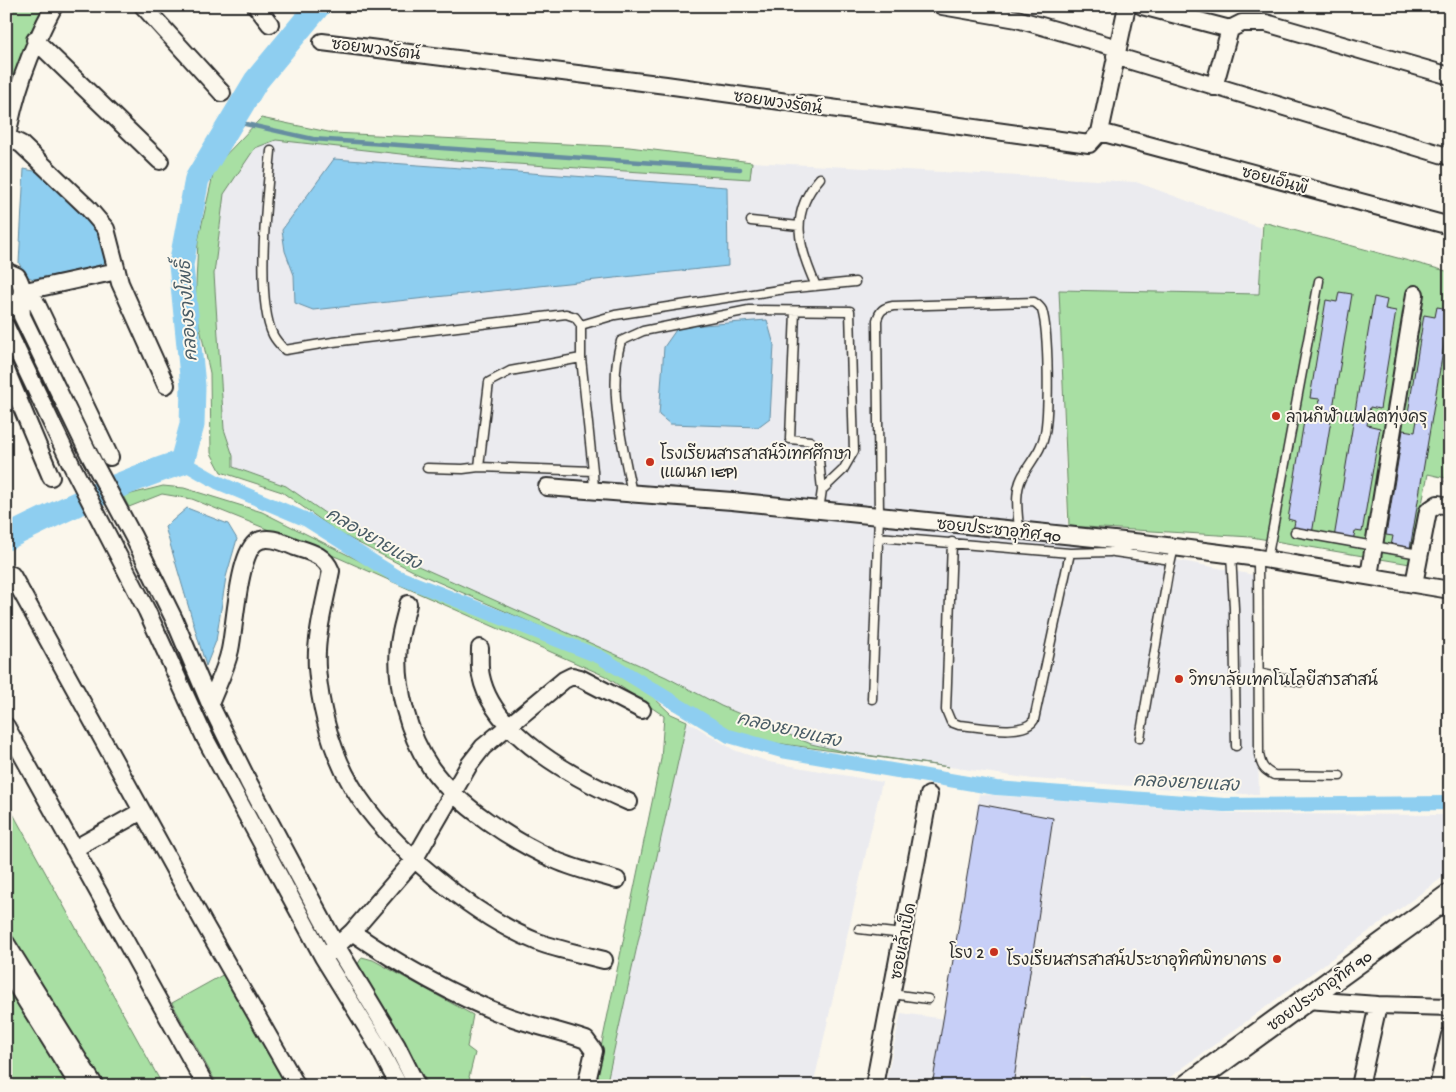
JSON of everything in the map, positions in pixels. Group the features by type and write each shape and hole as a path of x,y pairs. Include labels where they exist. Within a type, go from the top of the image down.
{"street":[{"path":"54,6 35,40 20,80 7,140 21,144 99,220 109,235 117,271 125,295 166,385"},
{"path":"143,6 222,93"},
{"path":"256,6 270,24"},
{"path":"942,6 1018,12 1117,52 1214,87 1450,157"},
{"path":"1100,132 1127,6"},
{"path":"1142,6 1230,29 1242,23 1266,23 1450,76"},
{"path":"1214,87 1230,29"},
{"path":"35,40 160,161"},
{"name":"ซอยพวงรัตน์","path":"322,42 666,85 1084,144 1094,141 1100,132"},
{"name":"ซอยเอ็นพี","path":"1100,132 1450,226"},
{"path":"6,271 17,276 24,293 110,457"},
{"path":"6,309 15,306 24,293 117,271"},
{"path":"24,293 22,316 89,454 174,619 210,704 249,783 337,947 397,1046 417,1086"},
{"path":"1368,576 1415,294"},
{"path":"6,327 72,468 147,611 205,738 322,957 378,1046 399,1086"},
{"path":"6,370 51,477"},
{"name":"ซอยประชาอุทิศ 90","path":"547,487 732,501 1143,543 1173,554 1230,554 1450,590"},
{"path":"1414,584 1428,511 1438,504 1450,506"},
{"path":"210,704 226,667 240,584 250,550 255,543 264,538 280,541 317,554 328,562 331,571 319,630 317,666 325,720 341,766 361,803 388,836 414,860 455,894 493,920 539,942 604,960"},
{"path":"12,575 142,812 297,1086"},
{"path":"408,604 399,645 399,685 412,730 432,768 454,792 497,828 556,860 617,880"},
{"path":"480,648 481,676 492,701 508,724 559,767 587,784 629,802"},
{"path":"322,957 337,947 352,932 414,860 483,747 508,724 564,680 572,676 580,678 642,710"},
{"path":"6,726 206,1086"},
{"name":"ซอยเล้าเป็ด","path":"874,1086 929,795"},
{"path":"74,849 142,812"},
{"name":"ซอยประชาอุทิศ 90","path":"1190,1085 1450,895"},
{"path":"352,932 398,963 442,988 504,1015 586,1040 592,1045 594,1051 586,1086"},
{"path":"6,943 59,1040 79,1086"},
{"path":"6,969 95,1086"},
{"path":"1306,1000 1450,1007"},
{"path":"1360,1086 1378,1005"},
{"path":"1438,1086 1450,1035"}],"lane":[{"path":"271,151 266,198 264,299 273,335 285,350 566,314 575,317 580,324 581,358 594,492"},
{"path":"816,286 803,258 799,226 811,188 820,178"},
{"path":"751,221 799,226"},
{"path":"1319,281 1262,559 1259,754 1265,771 1274,775 1340,776"},
{"path":"580,324 615,314 855,282"},
{"path":"872,699 879,536 877,328 879,311 893,306 1034,302 1042,310 1048,404 1045,435 1034,460 1022,478 1018,494 1019,530"},
{"path":"632,494 616,398 616,358 621,341 643,331 750,310 850,311 854,451 844,470 822,490"},
{"path":"794,310 790,439 810,441 818,450 818,468 822,490 819,510"},
{"path":"479,467 489,382 510,371 581,358"},
{"path":"427,468 463,469 479,467 593,472"},
{"path":"1296,532 1420,554"},
{"path":"879,536 1070,553 1173,554 1140,738"},
{"path":"952,542 946,710 948,718 950,722 959,725 1012,730 1026,728 1034,720 1070,553"},
{"path":"1110,552 1143,543"},
{"path":"1230,554 1234,608 1236,746"},
{"path":"1259,673 1300,682"},
{"path":"859,929 903,934"},
{"path":"892,994 928,999"}],"shaded area":[{"name":"โรงเรียนสารสาสน์วิเทศศึกษา (แผนก IEP)","path":"276,140 454,160 750,179 752,162 1136,182 1261,228 1259,294 1059,290 1068,542 1131,551 1254,575 1259,795 1033,779 846,752 812,745 721,706 666,677 369,544 286,486 233,467 233,456 224,429 214,274 224,193 255,147"},
{"path":"687,721 734,750 769,762 882,782 813,1086 606,1086"},
{"path":"979,794 1243,814 1450,815 1450,872 1158,1086 1111,1086 1111,1082 1080,1076 1079,1086 885,1086 901,1013 945,1019"}],"green space":[{"path":"6,6 46,6 22,56 6,96"},
{"path":"261,118 333,133 629,147 752,162 750,179 454,160 276,140 255,148 224,194 214,274 224,429 233,456 233,467 286,486 369,544 666,677 721,706 811,744 846,752 949,767 754,740 730,730 594,650 415,572 339,533 282,492 221,472 211,453 210,373 195,306 198,241 215,166"},
{"path":"1263,222 1450,272 1450,479 1428,474 1410,564 1251,537 1069,526 1059,290 1259,294"},
{"path":"163,486 184,488 262,512 374,568 609,666 651,695 671,714 687,721 606,1086 593,1086 661,759 664,716 605,676 339,558 192,499 162,494 129,507 123,496"},
{"path":"6,801 163,1086 104,1086 6,928"},
{"path":"362,957 373,960 473,1015 467,1047 475,1053 469,1077 477,1086 429,1086 358,964"},
{"path":"226,973 287,1084 284,1086 218,1086 172,1003"},
{"path":"6,986 68,1086 6,1086"}],"water":[{"path":"334,159 727,187 728,266 313,310 295,303 294,275 285,251 282,230"},
{"path":"24,169 39,172 99,232 108,251 103,266 34,279 25,276 19,263"},
{"path":"767,320 774,345 770,418 758,427 670,424 659,415 664,347 678,327"},
{"path":"187,508 228,524 237,539 226,577 216,641 206,666 165,527"}],"building":[{"path":"1339,292 1352,294 1312,534 1293,531 1295,521 1288,519 1305,415 1317,417 1320,399 1310,398 1326,300 1337,302"},
{"path":"1374,297 1387,300 1385,309 1396,311 1380,409 1370,407 1367,425 1380,428 1362,532 1355,531 1353,541 1334,538"},
{"path":"1437,307 1450,309 1410,549 1391,546 1393,536 1386,535 1403,430 1415,432 1418,414 1408,413 1424,315 1435,317"},
{"path":"1450,455 1450,483 1445,482"},
{"name":"โรง 2","path":"979,804 1053,818 1013,1086 932,1086"}],"waterway":[{"name":"คลองรางโพธิ์","path":"6,538 93,497 137,478 182,462 192,425 193,386 181,265 197,179 256,81 318,6"},
{"path":"232,121 313,139 740,169"},
{"name":"คลองยายแสง","path":"182,462 217,482 307,520 396,576 600,657 729,736 782,751 996,788 1224,805 1450,803"}],"place":[{"name":"ลานกีฬาแฟลตทุ่งครุ","path":"1276,416"},
{"name":"โรงเรียนสารสาสน์วิเทศศึกษา (แผนก IEP)","path":"650,462"},
{"name":"วิทยาลัยเทคโนโลยีสารสาสน์","path":"1179,679"},
{"name":"โรง 2","path":"994,952"},
{"name":"โรงเรียนสารสาสน์ประชาอุทิศพิทยาคาร","path":"1277,959"}]}
